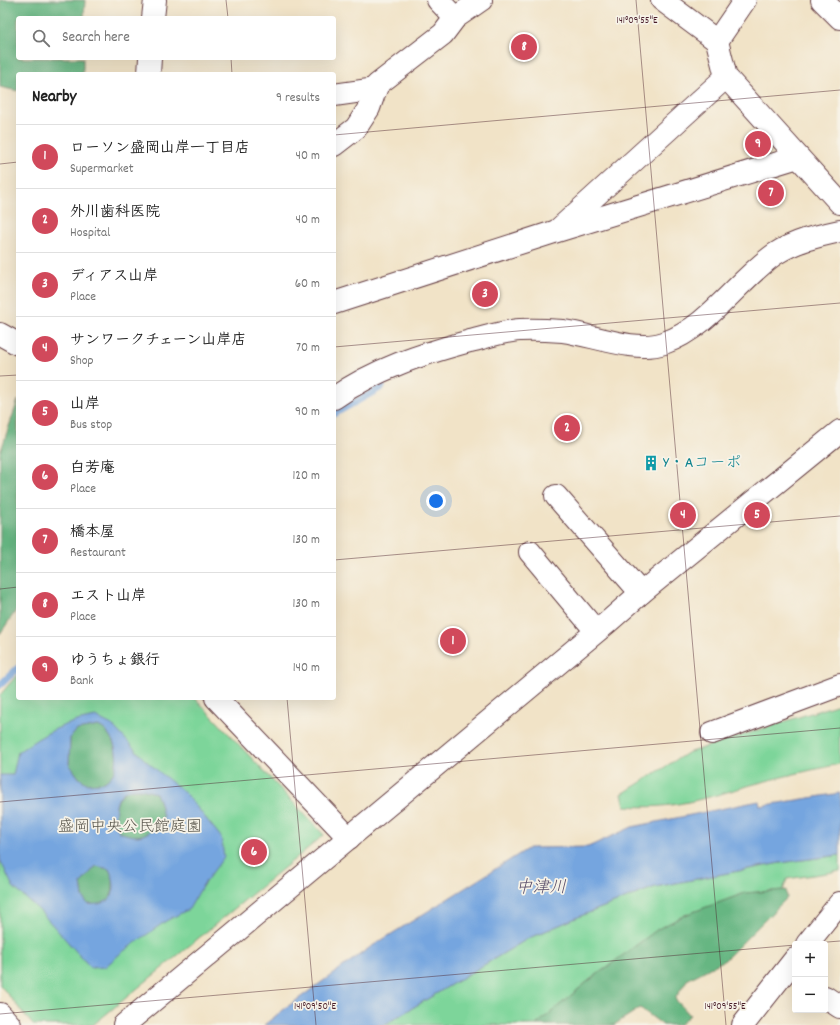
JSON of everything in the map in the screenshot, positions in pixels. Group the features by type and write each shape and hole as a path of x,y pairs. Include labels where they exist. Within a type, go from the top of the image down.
{"street":[{"path":"153,16 155,0"},
{"path":"438,0 455,18"},
{"path":"336,143 356,128 369,108 377,85 443,34 455,18 481,0"},
{"path":"662,0 717,41 726,77 840,203"},
{"path":"717,41 745,0"},
{"path":"822,0 840,18"},
{"path":"149,72 150,60"},
{"path":"557,231 726,77"},
{"path":"336,95 376,89"},
{"path":"336,303 557,231 798,157"},
{"path":"336,397 378,372 403,362 434,351 519,330 538,329 564,331 644,346 663,343 677,338 694,326 775,255 804,240 840,231"},
{"path":"0,334 16,343"},
{"path":"124,1025 640,593 840,430"},
{"path":"556,496 640,593"},
{"path":"530,552 596,631"},
{"path":"712,733 840,685"},
{"path":"218,700 349,838"},
{"path":"809,941 840,903"},
{"path":"743,1025 792,969"},
{"path":"828,999 840,1007"},
{"path":"0,1014 10,1025"}],"green space":[{"path":"0,0 85,0 84,16 16,16 16,60 83,60 83,72 16,72 16,91 0,87"},
{"path":"16,406 16,610 0,634 0,453"},
{"name":"盛岡中央公民館庭園","path":"16,676 16,700 197,700 324,835 93,1025 33,1025 0,985 0,695"},
{"path":"839,704 840,764 773,779 674,805 642,807 625,806 622,794 687,753"},
{"path":"98,726 110,735 116,751 117,760 112,775 106,781 88,784 79,778 69,764 70,738 76,730"},
{"path":"141,789 156,793 163,817 144,835 133,836 118,832 116,821 117,802 124,793 129,790"},
{"path":"840,855 840,871 787,879 783,890 745,893 685,915 658,929 587,982 536,1025 384,1025 529,938 655,887 780,863"},
{"path":"96,866 109,869 113,884 113,890 109,899 100,905 87,904 83,897 81,883"},
{"path":"786,890 787,898 725,960 687,980 675,999 690,1015 679,1025 663,1025 640,1008 614,1025 536,1025 587,982 658,929 685,915 745,893"}],"water":[{"path":"96,717 112,725 145,760 186,794 221,837 224,857 203,885 189,909 166,921 121,953 105,967 91,968 39,910 13,887 0,860 0,775 13,775 18,752 45,734 84,719","holes":["98,726 110,735 116,751 117,760 112,775 106,781 88,784 79,778 69,764 70,738 77,730","141,789 156,793 163,817 149,832 139,836 119,832 115,815 119,797 128,790","96,866 109,869 114,884 112,896 103,903 87,904 83,897 81,883"]},
{"name":"中津川","path":"840,793 840,855 780,863 655,887 529,938 384,1025 264,1025 369,948 529,848 588,847 632,827 759,801 760,806"}],"waterway":[{"path":"336,413 382,387"},
{"path":"0,685 16,670"}],"place":[{"name":"エスト山岸","path":"524,47"},
{"name":"ゆうちょ銀行","path":"758,144"},
{"name":"橋本屋","path":"771,193"},
{"name":"ディアス山岸","path":"485,294"},
{"name":"外川歯科医院","path":"567,428"},
{"name":"Y・Aコーポ","path":"651,463"},
{"name":"サンワークチェーン山岸店","path":"683,515"},
{"name":"山岸","path":"757,515"},
{"name":"ローソン盛岡山岸一丁目店","path":"453,641"},
{"name":"白芳庵","path":"254,852"}]}
